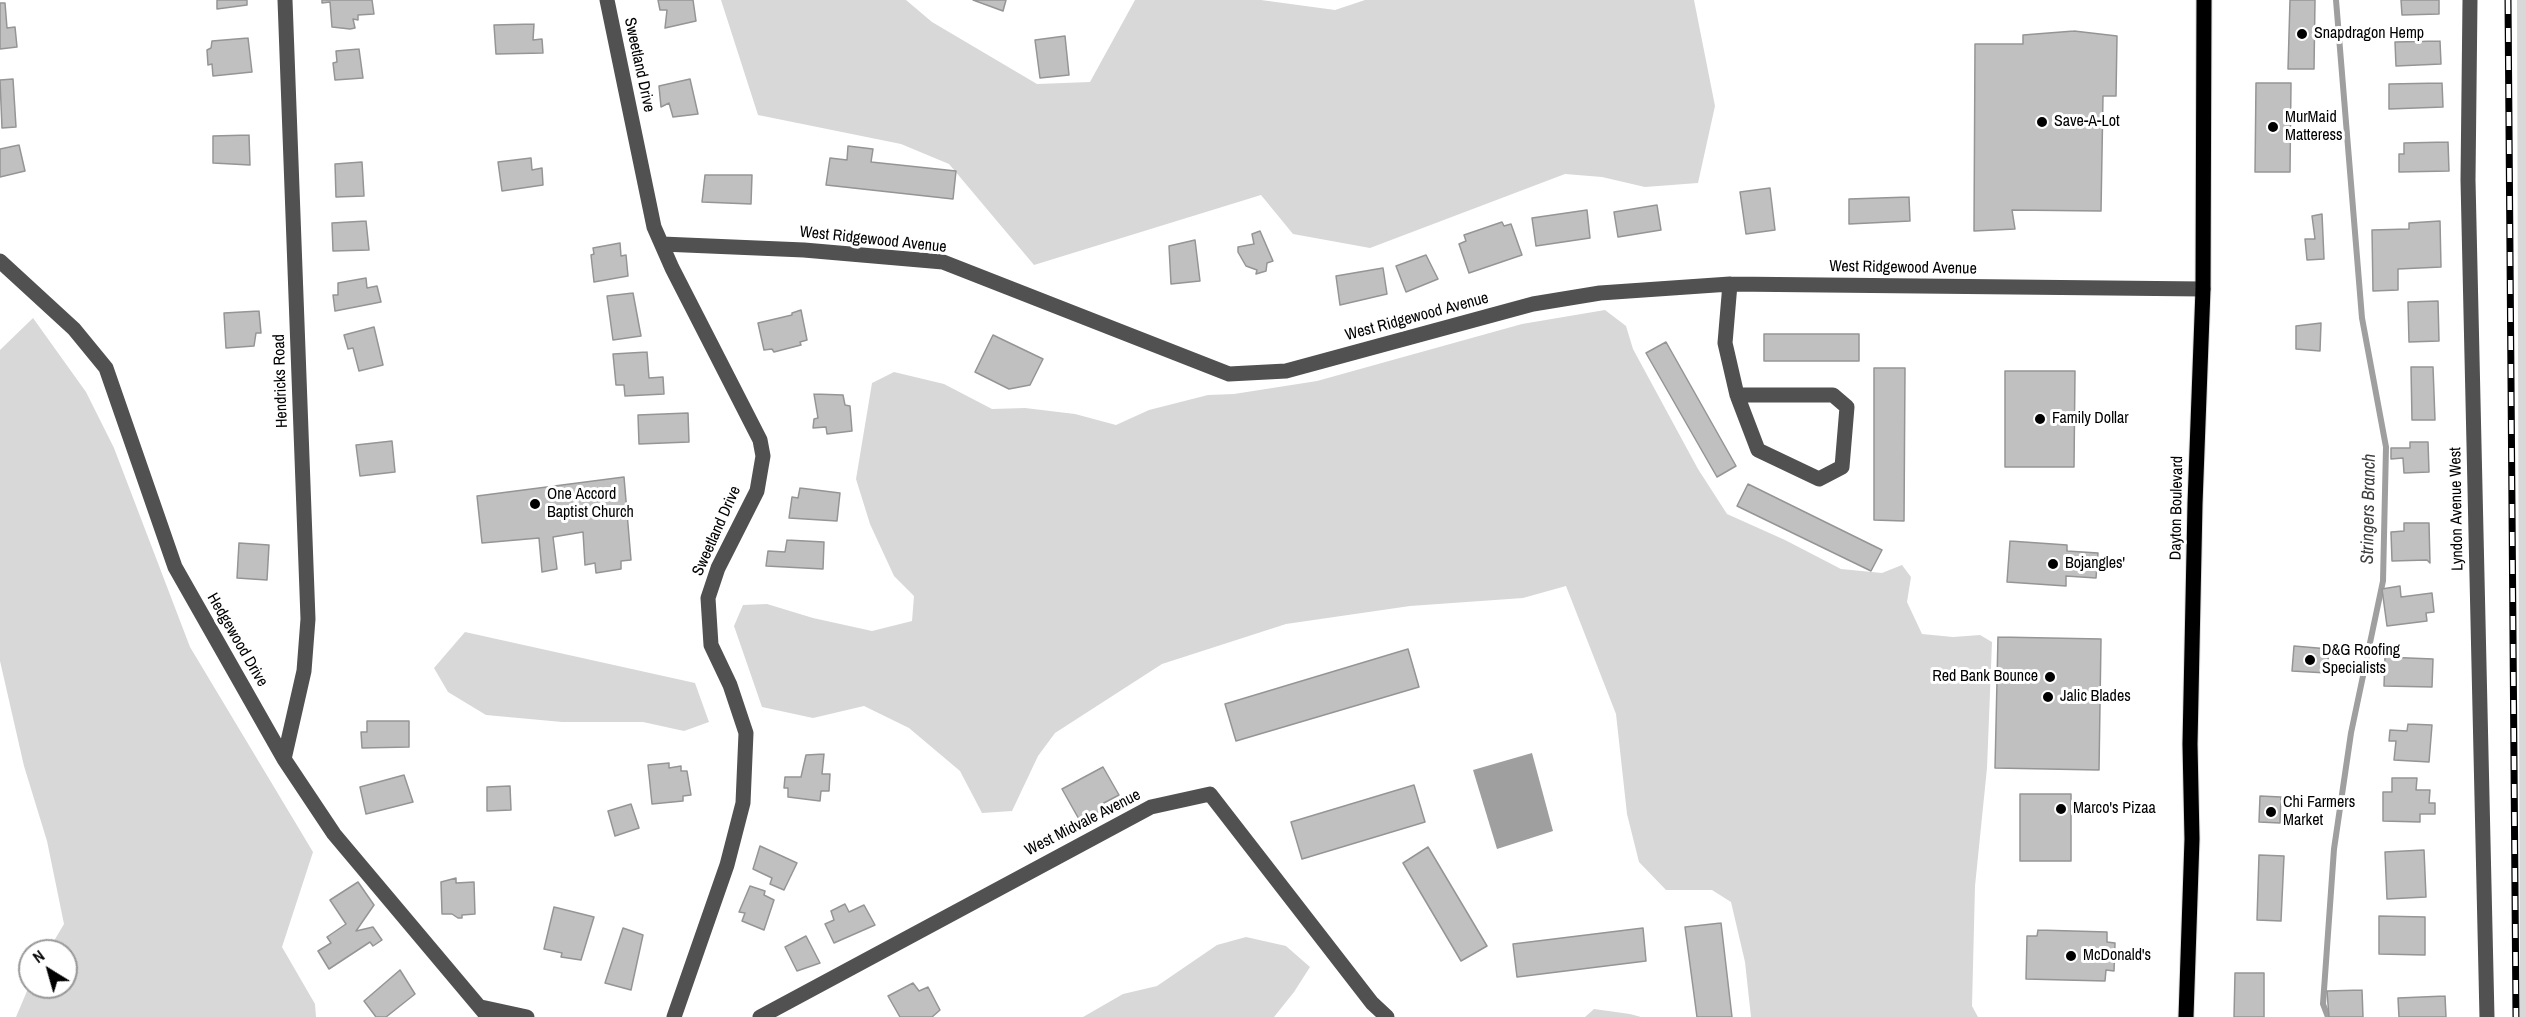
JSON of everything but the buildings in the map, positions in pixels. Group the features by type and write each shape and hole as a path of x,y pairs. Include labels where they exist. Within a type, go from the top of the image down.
{"main road":[{"name":"Dayton Boulevard","path":"2186,1017 2192,839 2190,744 2195,514 2203,289 2204,0"}],"street":[{"name":"Hendricks Road","path":"284,759 304,671 308,619 285,0"},
{"name":"Sweetland Drive","path":"607,0 654,227 760,440 763,456 756,491 722,559 708,598 711,645 730,685 746,733 743,803 727,865 674,1017"},
{"name":"Lyndon Avenue West","path":"2470,0 2468,180 2487,1017"},
{"name":"West Ridgewood Avenue","path":"662,244 804,250 943,262 1229,374 1286,371 1533,304 1600,293 1730,284 2203,289"},
{"name":"Hedgewood Drive","path":"0,261 74,329 106,368 175,567 284,759 334,834 484,1012"},
{"path":"1730,284 1725,344 1737,395 1758,450 1819,478 1842,467 1847,407 1833,395 1737,395"},
{"name":"West Midvale Avenue","path":"760,1017 1151,807 1210,794 1372,1003 1387,1017"},
{"path":"484,1012 527,1017"}],"shaded area":[{"path":"721,0 906,0 932,22 1037,84 1090,82 1135,0 1261,0 1335,10 1365,0 1694,0 1715,106 1698,183 1645,187 1602,177 1565,174 1370,248 1293,234 1261,195 1034,265 949,164 901,144 758,115"},
{"path":"2517,0 2526,0 2526,1017 2520,1017"},
{"path":"1605,310 1626,326 1633,349 1698,469 1727,514 1841,569 1882,573 1902,565 1911,577 1907,602 1922,634 1953,637 1980,635 1992,642 1987,768 1975,886 1972,1006 1978,1017 1751,1017 1745,962 1731,902 1712,890 1666,890 1639,862 1627,814 1616,714 1566,586 1523,598 1410,606 1286,624 1162,664 1055,733 1038,756 1012,811 982,813 960,771 909,728 864,706 813,718 762,707 734,626 743,605 767,604 813,618 872,631 912,621 914,596 894,576 870,524 856,479 872,383 894,372 944,384 992,409 1025,408 1075,414 1116,425 1149,410 1208,395 1234,394 1317,381 1522,324"},
{"path":"33,318 86,392 114,448 190,647 313,852 282,947 315,1004 316,1017 16,1017 24,999 78,999 78,939 55,939 64,924 47,841 24,766 0,661 0,350"},
{"path":"465,632 695,683 709,722 684,731 643,722 562,722 486,715 448,692 434,668"},
{"path":"1532,753 1553,831 1497,849 1473,770"},
{"path":"1246,937 1286,946 1310,967 1274,1017 1083,1017 1123,994 1157,986 1217,945"},
{"path":"1594,1009 1630,1014 1641,1017 1585,1017"}],"waterway":[{"name":"Stringers Branch","path":"2328,1017 2323,1004 2334,849 2351,733 2383,581 2386,447 2362,318 2336,0"}],"railway":[{"path":"2508,0 2516,1017"}],"place":[{"name":"Snapdragon Hemp","path":"2302,34"},
{"name":"Save-A-Lot","path":"2042,122"},
{"name":"MurMaid Matteress","path":"2273,127"},
{"name":"Family Dollar","path":"2040,419"},
{"name":"One Accord Baptist Church","path":"535,504"},
{"name":"Bojangles'","path":"2053,564"},
{"name":"D&G Roofing Specialists","path":"2310,660"},
{"name":"Red Bank Bounce","path":"2050,677"},
{"name":"Jalic Blades","path":"2048,697"},
{"name":"Marco's Pizaa","path":"2061,809"},
{"name":"Chi Farmers Market","path":"2271,812"},
{"name":"McDonald's","path":"2071,956"}]}
